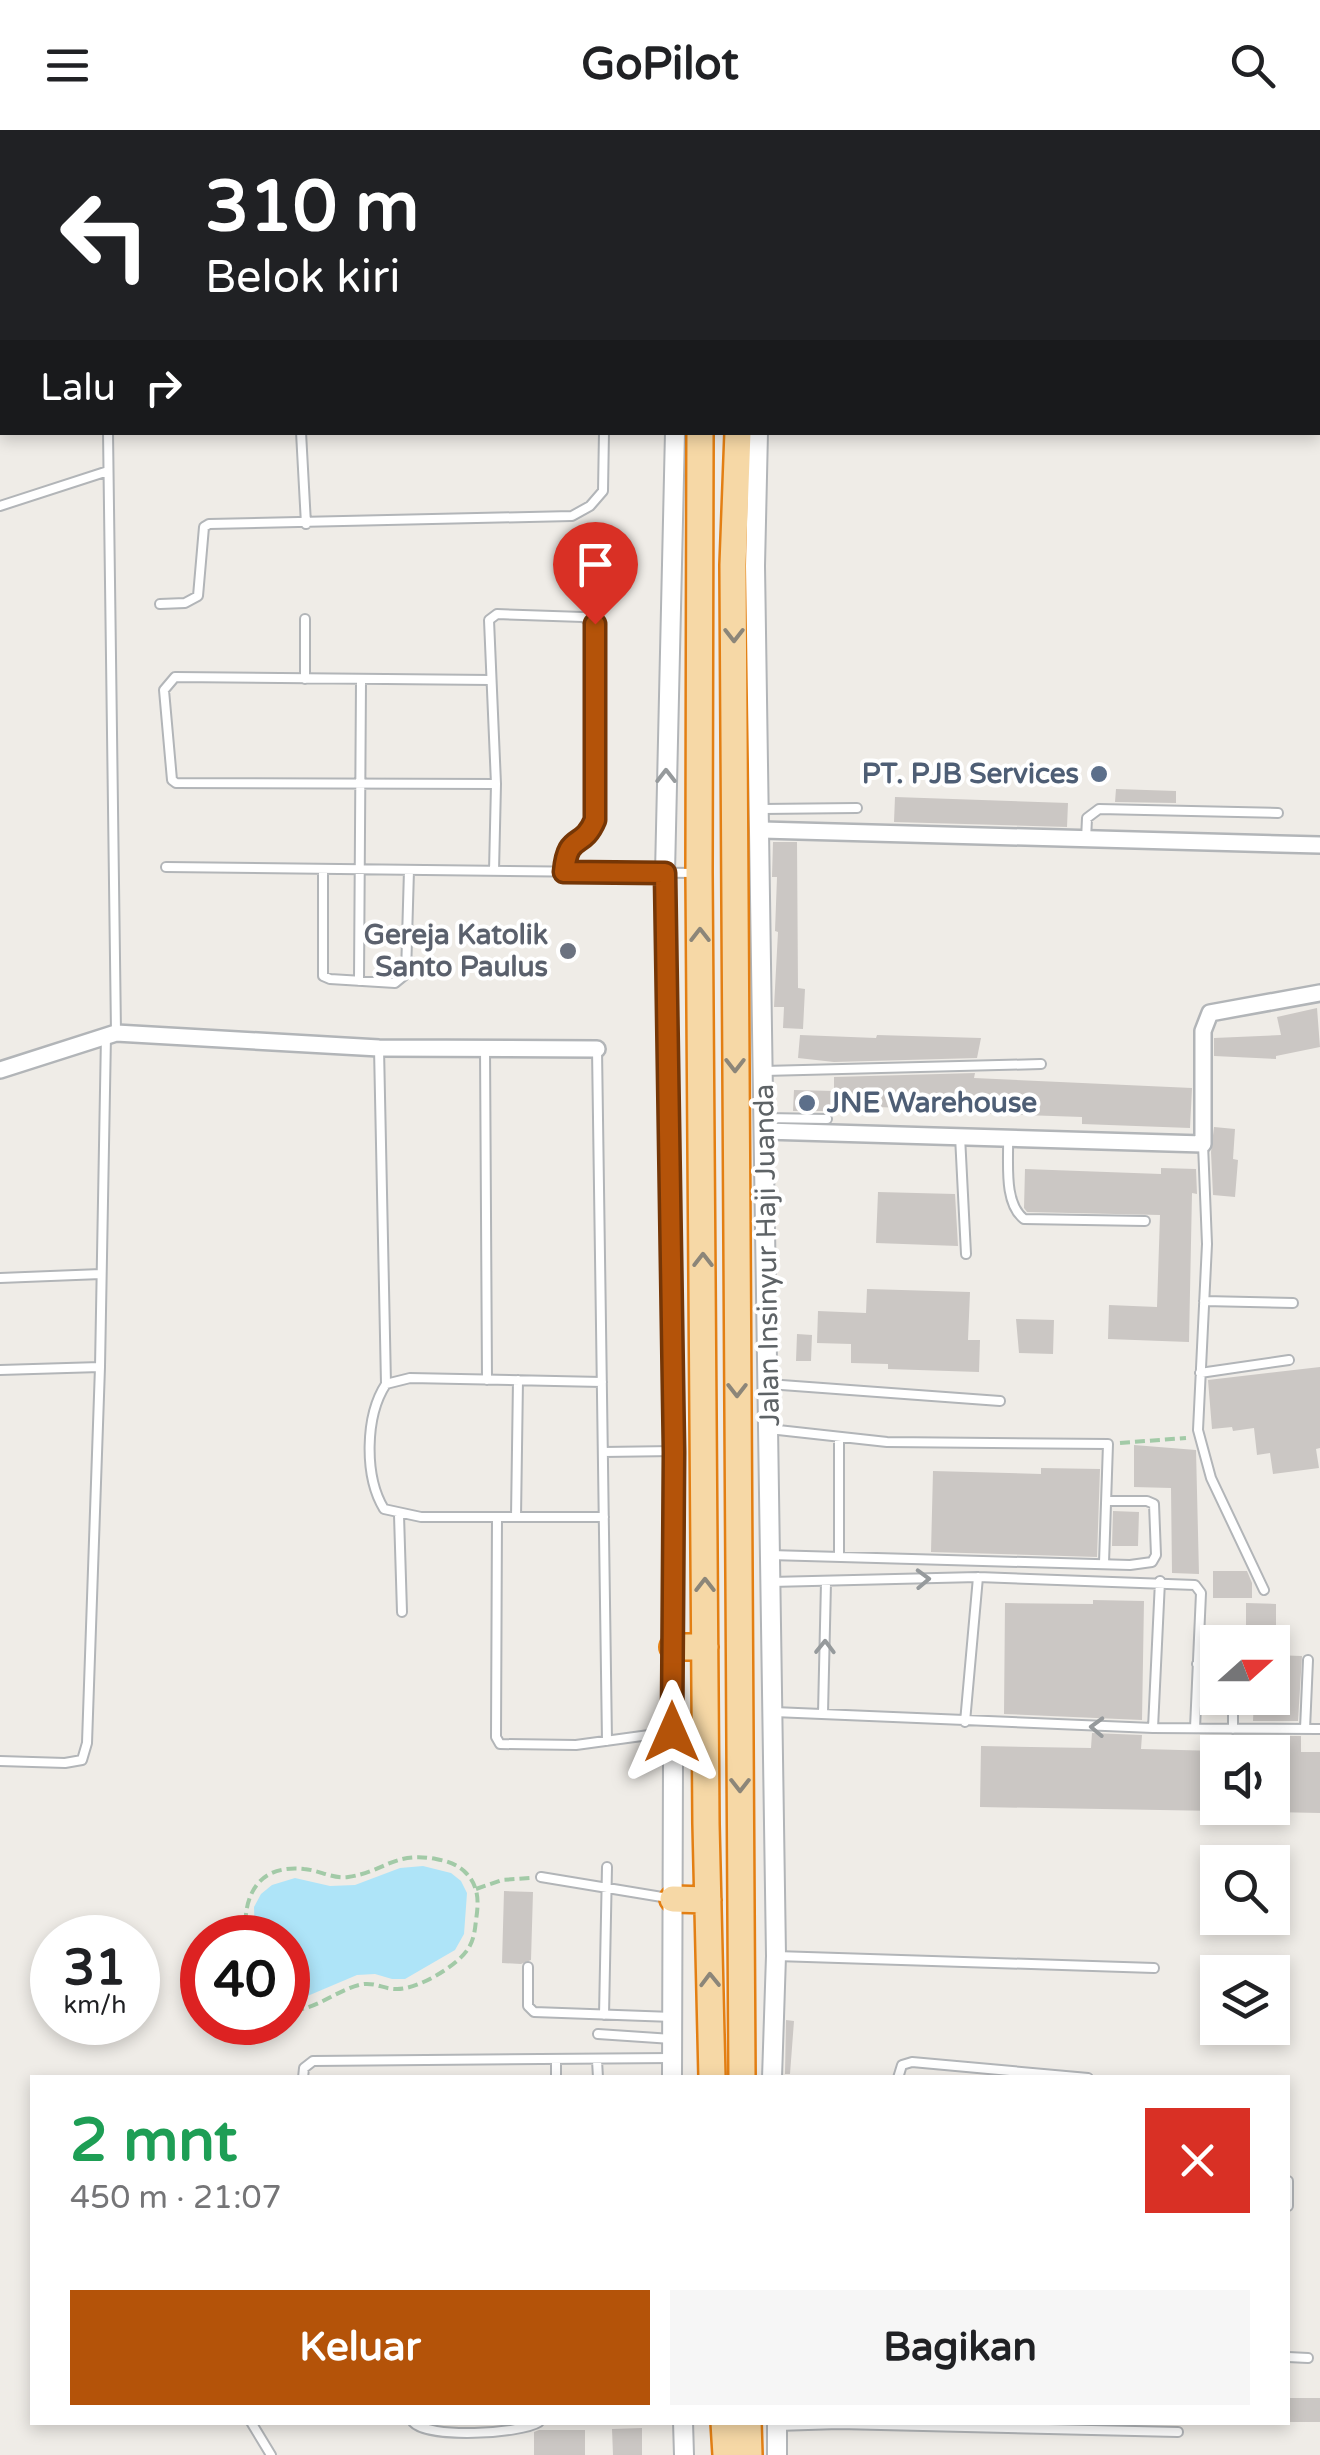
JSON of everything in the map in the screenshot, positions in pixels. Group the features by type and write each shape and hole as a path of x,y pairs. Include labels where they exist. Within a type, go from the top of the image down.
{"highway":[{"path":"700,435 699,872 712,2075"},
{"name":"Jalan Insinyur Haji Juanda","path":"738,435 744,565 742,2075"},
{"path":"673,1647 706,1646"},
{"path":"660,1898 708,1900"},
{"path":"724,2425 726,2455"},
{"path":"748,2425 749,2455"}],"street":[{"path":"672,2075 660,1898 665,1733 673,1647 664,1452 666,732 674,435"},
{"name":"Jalan Insinyur Haji Juanda","path":"758,435 744,565 761,830 776,1956 772,2075"},
{"path":"761,830 1320,845"},
{"path":"765,1124 960,1136 1204,1144 1203,1031 1210,1014 1320,993"},
{"path":"0,1070 111,1034 379,1048 597,1049"},
{"path":"683,2425 684,2455"},
{"path":"777,2425 777,2455"}],"lane":[{"path":"0,1762 82,1760 88,1743 111,1034 108,435"},
{"path":"301,435 306,524"},
{"path":"160,604 186,603 198,596 204,527 209,524 572,516 604,492 604,435"},
{"path":"0,506 108,472"},
{"path":"494,871 496,784 489,620 492,615 582,616 595,624 595,820 588,835 570,844 564,872"},
{"path":"304,619 305,679"},
{"path":"492,680 175,677 164,690 172,780 176,783 496,784"},
{"path":"359,981 361,681"},
{"path":"666,732 699,733"},
{"path":"760,809 857,808"},
{"path":"1086,840 1087,818 1099,809 1278,813"},
{"path":"166,867 699,872"},
{"path":"323,869 323,976 395,982 406,974 409,870"},
{"path":"379,1048 386,1384 375,1401 371,1432 373,1491 384,1509 399,1515 604,1518"},
{"path":"485,1048 487,1380"},
{"path":"597,1049 607,1740"},
{"path":"764,1071 1041,1064"},
{"path":"765,1124 827,1119"},
{"path":"960,1136 966,1254"},
{"path":"1008,1136 1011,1202 1015,1213 1024,1220 1146,1222"},
{"path":"1204,1144 1207,1244 1198,1430 1210,1478 1264,1590"},
{"path":"0,1278 101,1274"},
{"path":"1204,1302 1293,1304"},
{"path":"1200,1373 1289,1360"},
{"path":"0,1370 100,1366"},
{"path":"386,1384 410,1378 602,1382"},
{"path":"516,1518 518,1380"},
{"path":"768,1384 1000,1401"},
{"path":"769,1428 887,1442 1108,1444 1104,1563"},
{"path":"839,1437 839,1554"},
{"path":"603,1452 664,1452"},
{"path":"770,1555 1148,1564 1154,1560 1152,1503 1108,1501"},
{"path":"399,1515 402,1612"},
{"path":"497,1517 496,1737 500,1744 576,1746 665,1733"},
{"path":"771,1582 978,1577 1196,1584 1200,1589 1194,1728"},
{"path":"966,1722 978,1577"},
{"path":"1153,1728 1160,1581"},
{"path":"823,1713 826,1582"},
{"path":"1304,1729 1308,1660"},
{"path":"772,1712 1153,1728 1319,1728"},
{"path":"1233,1715 1233,1729"},
{"path":"604,2015 607,1867"},
{"path":"541,1878 573,1880 660,1898"},
{"path":"776,1956 1154,1968"},
{"path":"528,1967 530,2010 668,2017"},
{"path":"303,2075 308,2064 320,2060 597,2060 652,2058 668,2048 648,2036 598,2034"},
{"path":"556,2060 556,2075"},
{"path":"597,2060 598,2075"},
{"path":"899,2075 902,2066 912,2062 1055,2075"},
{"path":"1290,2356 1308,2358"},
{"path":"253,2425 271,2455"},
{"path":"417,2425 424,2431 439,2433 521,2430 532,2425"},
{"path":"935,2425 1178,2432"}],"path":[{"path":"1108,1444 1176,1440 1198,1430"},
{"path":"244,1915 248,1896 260,1882 285,1870 303,1868 342,1877 398,1858 424,1856 455,1864 468,1875 479,1901 474,1936 468,1949 453,1963 408,1988 359,1984 310,2006"},
{"path":"476,1890 502,1880 541,1878"}],"water":[{"path":"423,1866 451,1873 461,1881 467,1893 464,1934 455,1950 405,1979 357,1975 310,1995 310,1915 254,1915 261,1894 272,1885 295,1878 330,1886 355,1885 400,1868"}],"building":[{"path":"1116,789 1176,791 1176,803 1115,802"},
{"path":"895,797 1068,803 1067,827 894,822"},
{"path":"773,842 797,842 798,988 805,989 803,1029 783,1028 784,1007 774,1007 778,932"},
{"path":"1317,1008 1320,1047 1276,1059 1214,1056 1214,1038 1281,1035 1277,1017"},
{"path":"800,1035 981,1038 977,1058 834,1062 798,1058"},
{"path":"975,1073 974,1078 1192,1088 1190,1128 1082,1124 1082,1117 903,1108 826,1105 826,1111 793,1111 794,1090 834,1091 834,1077"},
{"path":"1214,1127 1235,1129 1235,1197 1213,1195"},
{"path":"1161,1168 1196,1169 1197,1194 1192,1193 1189,1342 1108,1339 1109,1305 1157,1307 1160,1215 1027,1212 1025,1169 1161,1174"},
{"path":"878,1192 955,1194 958,1246 876,1243"},
{"path":"867,1289 970,1292 968,1340 980,1340 979,1372 888,1369 888,1364 851,1363 851,1344 817,1343 818,1311 866,1313"},
{"path":"1016,1319 1054,1320 1053,1354 1019,1353"},
{"path":"797,1334 812,1335 811,1361 796,1361"},
{"path":"1320,1367 1320,1448 1316,1449 1319,1468 1273,1474 1270,1453 1257,1455 1254,1428 1212,1429 1208,1380"},
{"path":"1134,1445 1196,1450 1199,1574 1172,1573 1171,1488 1134,1487"},
{"path":"1041,1468 1100,1469 1097,1557 931,1552 933,1471 1041,1474"},
{"path":"1113,1511 1139,1512 1138,1546 1112,1546"},
{"path":"1213,1571 1247,1571 1252,1598 1213,1598"},
{"path":"1093,1600 1144,1601 1142,1720 1004,1714 1005,1603 1093,1604"},
{"path":"1246,1603 1276,1604 1276,1625 1246,1625"},
{"path":"1290,1656 1302,1656 1298,1721 1253,1721 1253,1715 1290,1715"},
{"path":"1092,1733 1142,1735 1141,1749 1200,1751 1200,1811 980,1807 981,1746 1091,1748"},
{"path":"1290,1736 1301,1736 1301,1752 1320,1752 1320,1813 1290,1812"},
{"path":"504,1891 533,1892 531,1960 521,1964 502,1963"},
{"path":"786,2020 794,2021 790,2074 785,2074"},
{"path":"1290,2398 1320,2398 1320,2422 1290,2422"},
{"path":"642,2428 642,2455 613,2455 612,2429"},
{"path":"585,2430 585,2455 534,2455 534,2432"}],"place":[{"name":"PT. PJB Services","path":"1099,774"},
{"name":"Gereja Katolik Santo Paulus","path":"568,951"},
{"name":"JNE Warehouse","path":"807,1103"}],"route":[{"path":"595,624 595,820 588,835 570,844 564,872 665,873 674,1452 672,1732"}]}
